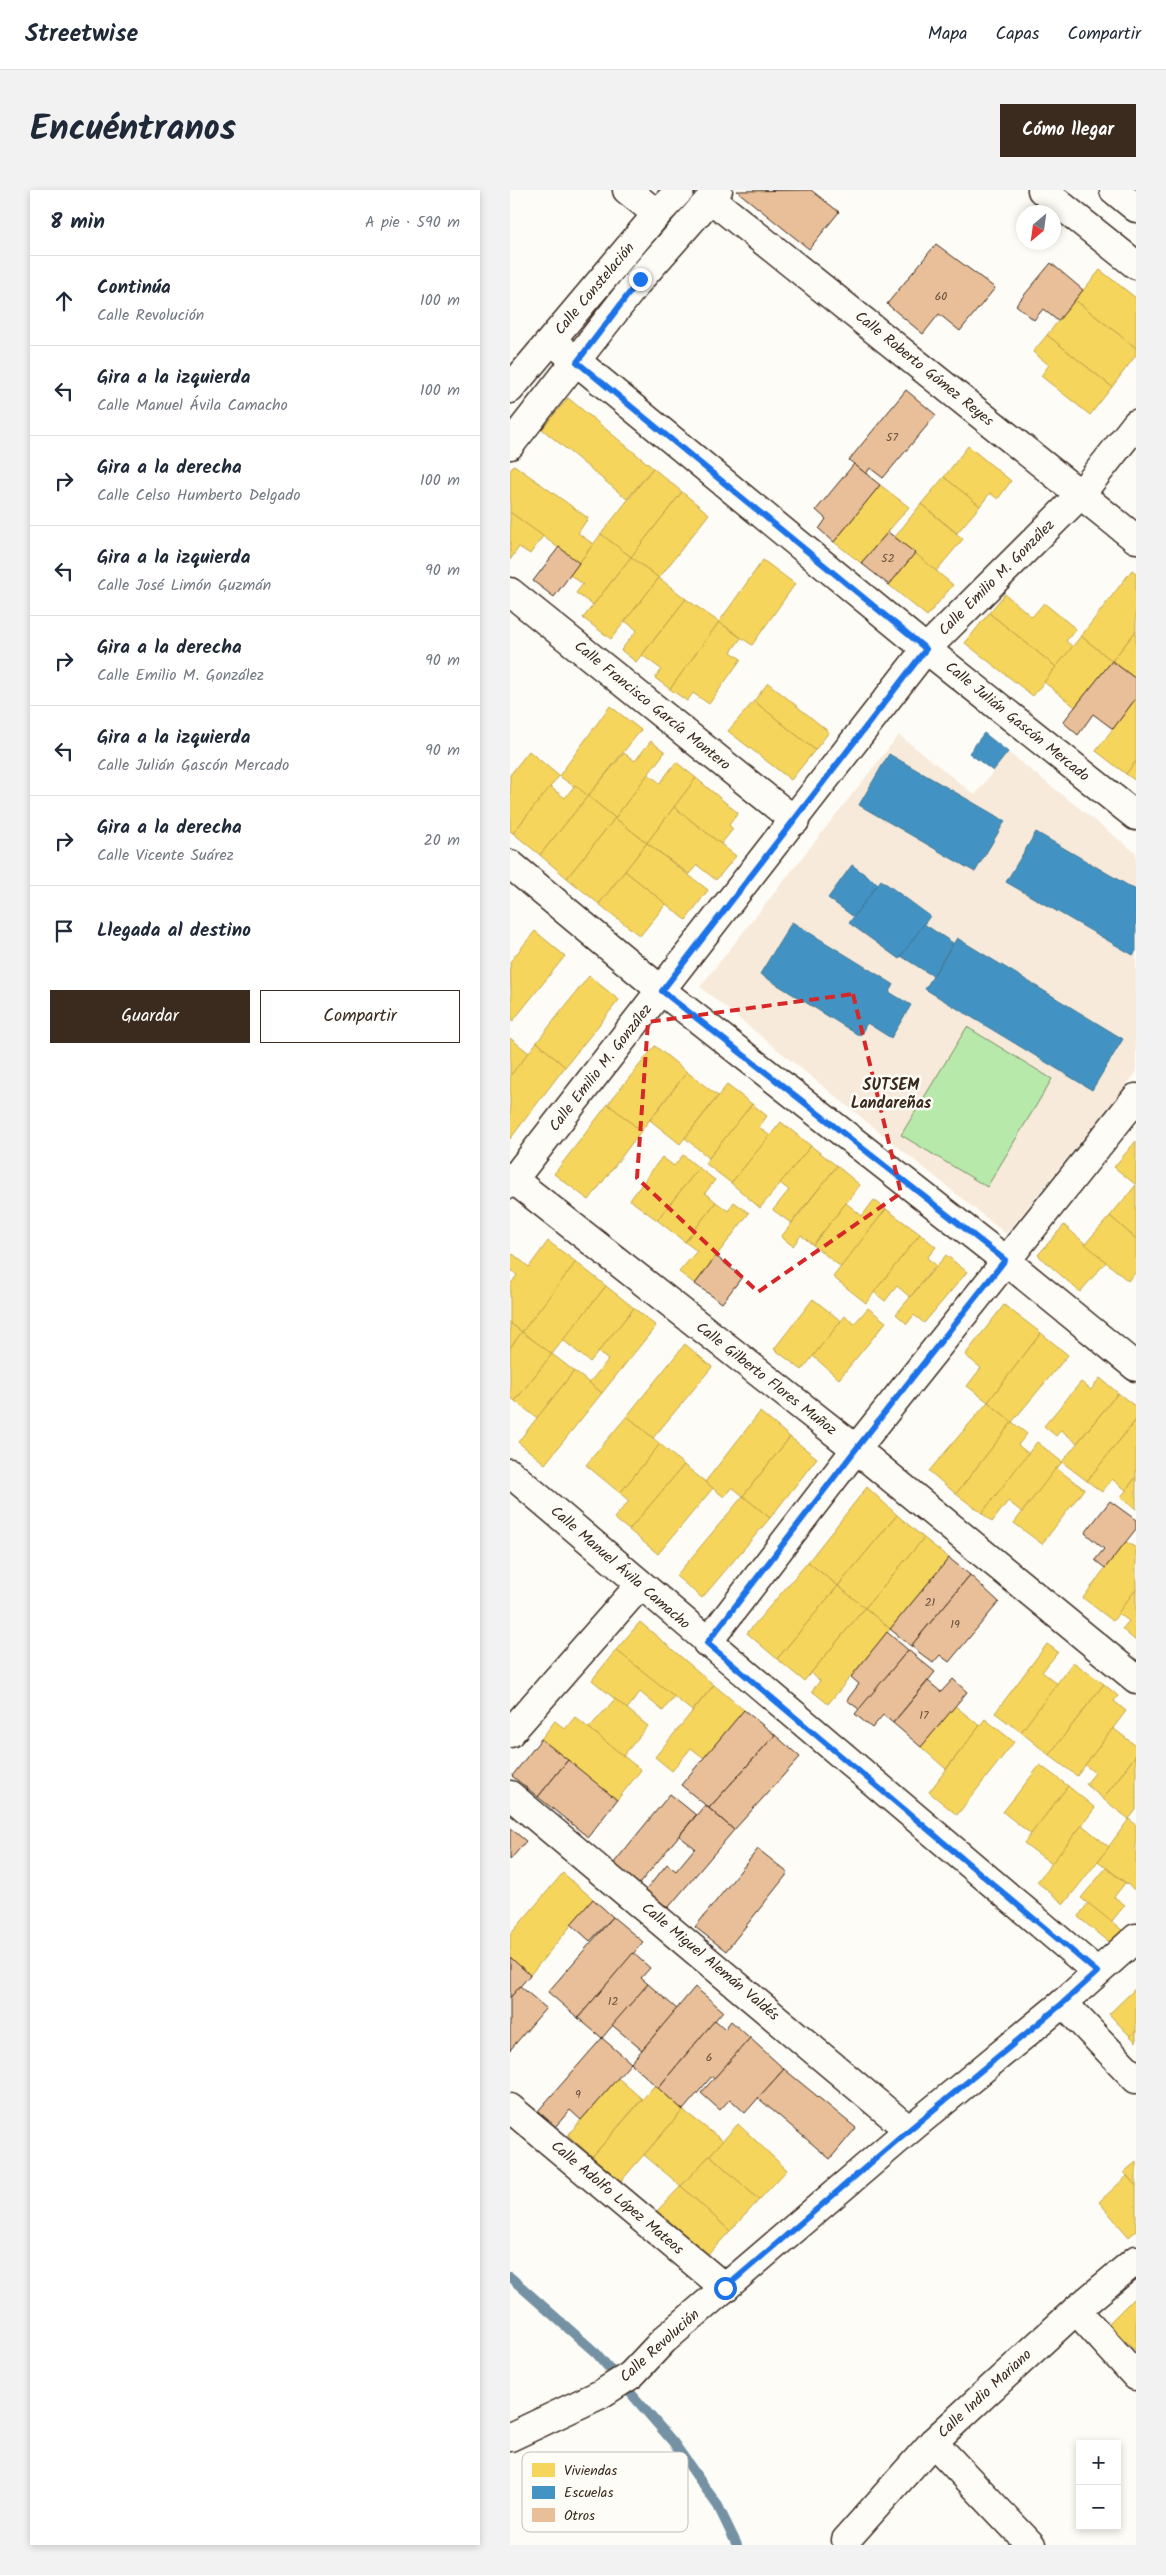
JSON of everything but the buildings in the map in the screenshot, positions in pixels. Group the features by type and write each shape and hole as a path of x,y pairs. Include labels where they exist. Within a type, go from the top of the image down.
{"street":[{"path":"628,190 657,214"},
{"name":"Calle Constelación","path":"510,389 657,214 680,190"},
{"path":"1042,190 1136,264"},
{"path":"1114,190 1136,208"},
{"path":"510,446 640,279 715,194"},
{"name":"Calle Roberto Gómez Reyes","path":"715,194 1136,539"},
{"path":"618,262 640,279"},
{"name":"Calle Julián Gascón Mercado","path":"552,341 926,649 1136,816"},
{"name":"Calle Emilio M. González","path":"511,1180 662,991 926,649 1080,495 1136,424"},
{"name":"Calle Francisco García Montero","path":"510,592 795,820"},
{"path":"510,864 662,991 1005,1260 1136,1366"},
{"path":"707,1643 856,1449 1136,1098"},
{"name":"Calle Gilberto Flores Muñoz","path":"511,1180 856,1449 1136,1679"},
{"name":"Calle Manuel Ávila Camacho","path":"510,1473 707,1643 1097,1972"},
{"path":"510,1733 640,1585"},
{"name":"Calle Miguel Alemán Valdés","path":"510,1795 909,2130"},
{"name":"Calle Revolución","path":"510,2437 601,2394 631,2375 664,2340 909,2130 1063,2003 1136,1938"},
{"path":"1063,2003 1136,2079"},
{"name":"Calle Adolfo López Mateos","path":"510,2108 725,2288"},
{"name":"Calle Indio Mariano","path":"846,2540 933,2442 1076,2310 1136,2260"},
{"path":"1076,2310 1136,2376"},
{"path":"933,2442 1031,2545"}],"highlighted area":[{"path":"853,994 901,1193 758,1292 637,1178 648,1022"}],"shaded area":[{"path":"899,735 975,795 1008,752 1136,853 1136,1073 1006,1234 700,987"}],"green space":[{"path":"967,1027 1052,1079 987,1187 901,1135"}],"waterway":[{"path":"510,2277 596,2353 680,2452"},
{"path":"688,2463 718,2506 737,2545"}],"district":[{"name":"SUTSEM Landareñas","path":"891,1094"}],"route":[{"path":"640,279 577,362 926,649 662,991 1005,1260 856,1449 707,1643 1097,1972 1063,2003 909,2130 725,2288"}]}
